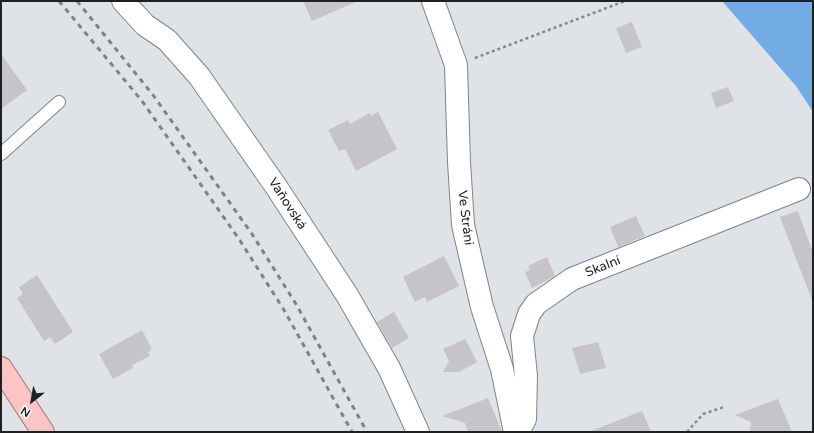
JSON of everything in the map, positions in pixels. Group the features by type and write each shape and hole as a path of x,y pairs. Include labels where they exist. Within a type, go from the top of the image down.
{"main road":[{"path":"1,368 43,432"}],"street":[{"name":"Vaňovská","path":"123,1 145,25 167,40 199,76 277,188 354,309 389,368 418,432"},
{"name":"Ve Stráni","path":"433,1 456,65 458,162 463,225 482,308 502,369 516,432"},
{"name":"Skalní","path":"516,432 525,419 526,376 522,336 529,314 536,304 572,280 799,189"}],"lane":[{"path":"1,154 60,102"}],"path":[{"path":"456,65 626,1"},
{"path":"688,432 703,414 724,407"}],"shaded area":[{"path":"722,1 813,1 813,112 796,86"}],"building":[{"path":"303,1 358,1 312,21"},
{"path":"632,22 642,47 626,53 616,28"},
{"path":"1,54 27,90 1,109"},
{"path":"728,87 734,101 716,108 711,93"},
{"path":"378,112 397,149 356,171 345,149 339,151 328,130 348,120 350,124 370,113 371,116"},
{"path":"798,211 813,253 813,300 780,217"},
{"path":"636,216 645,236 618,247 610,227"},
{"path":"444,256 459,286 427,302 425,297 415,302 403,277"},
{"path":"547,257 555,276 532,288 525,272 530,270 528,266"},
{"path":"37,275 73,332 55,344 50,337 44,341 17,298 23,294 19,287"},
{"path":"394,312 409,338 392,348 377,322"},
{"path":"142,330 152,349 148,352 150,356 132,365 133,368 113,379 99,354"},
{"path":"465,339 477,362 459,372 443,372 449,361 443,349"},
{"path":"598,342 606,368 580,374 572,348"},
{"path":"488,398 502,432 468,432 465,423 442,416"},
{"path":"778,399 792,432 750,432 751,422 735,415"},
{"path":"642,411 651,432 591,431"}],"railway":[{"path":"59,1 142,101 239,239 284,310 352,432"},
{"path":"77,1 153,95 252,234 296,304 367,432"}]}
